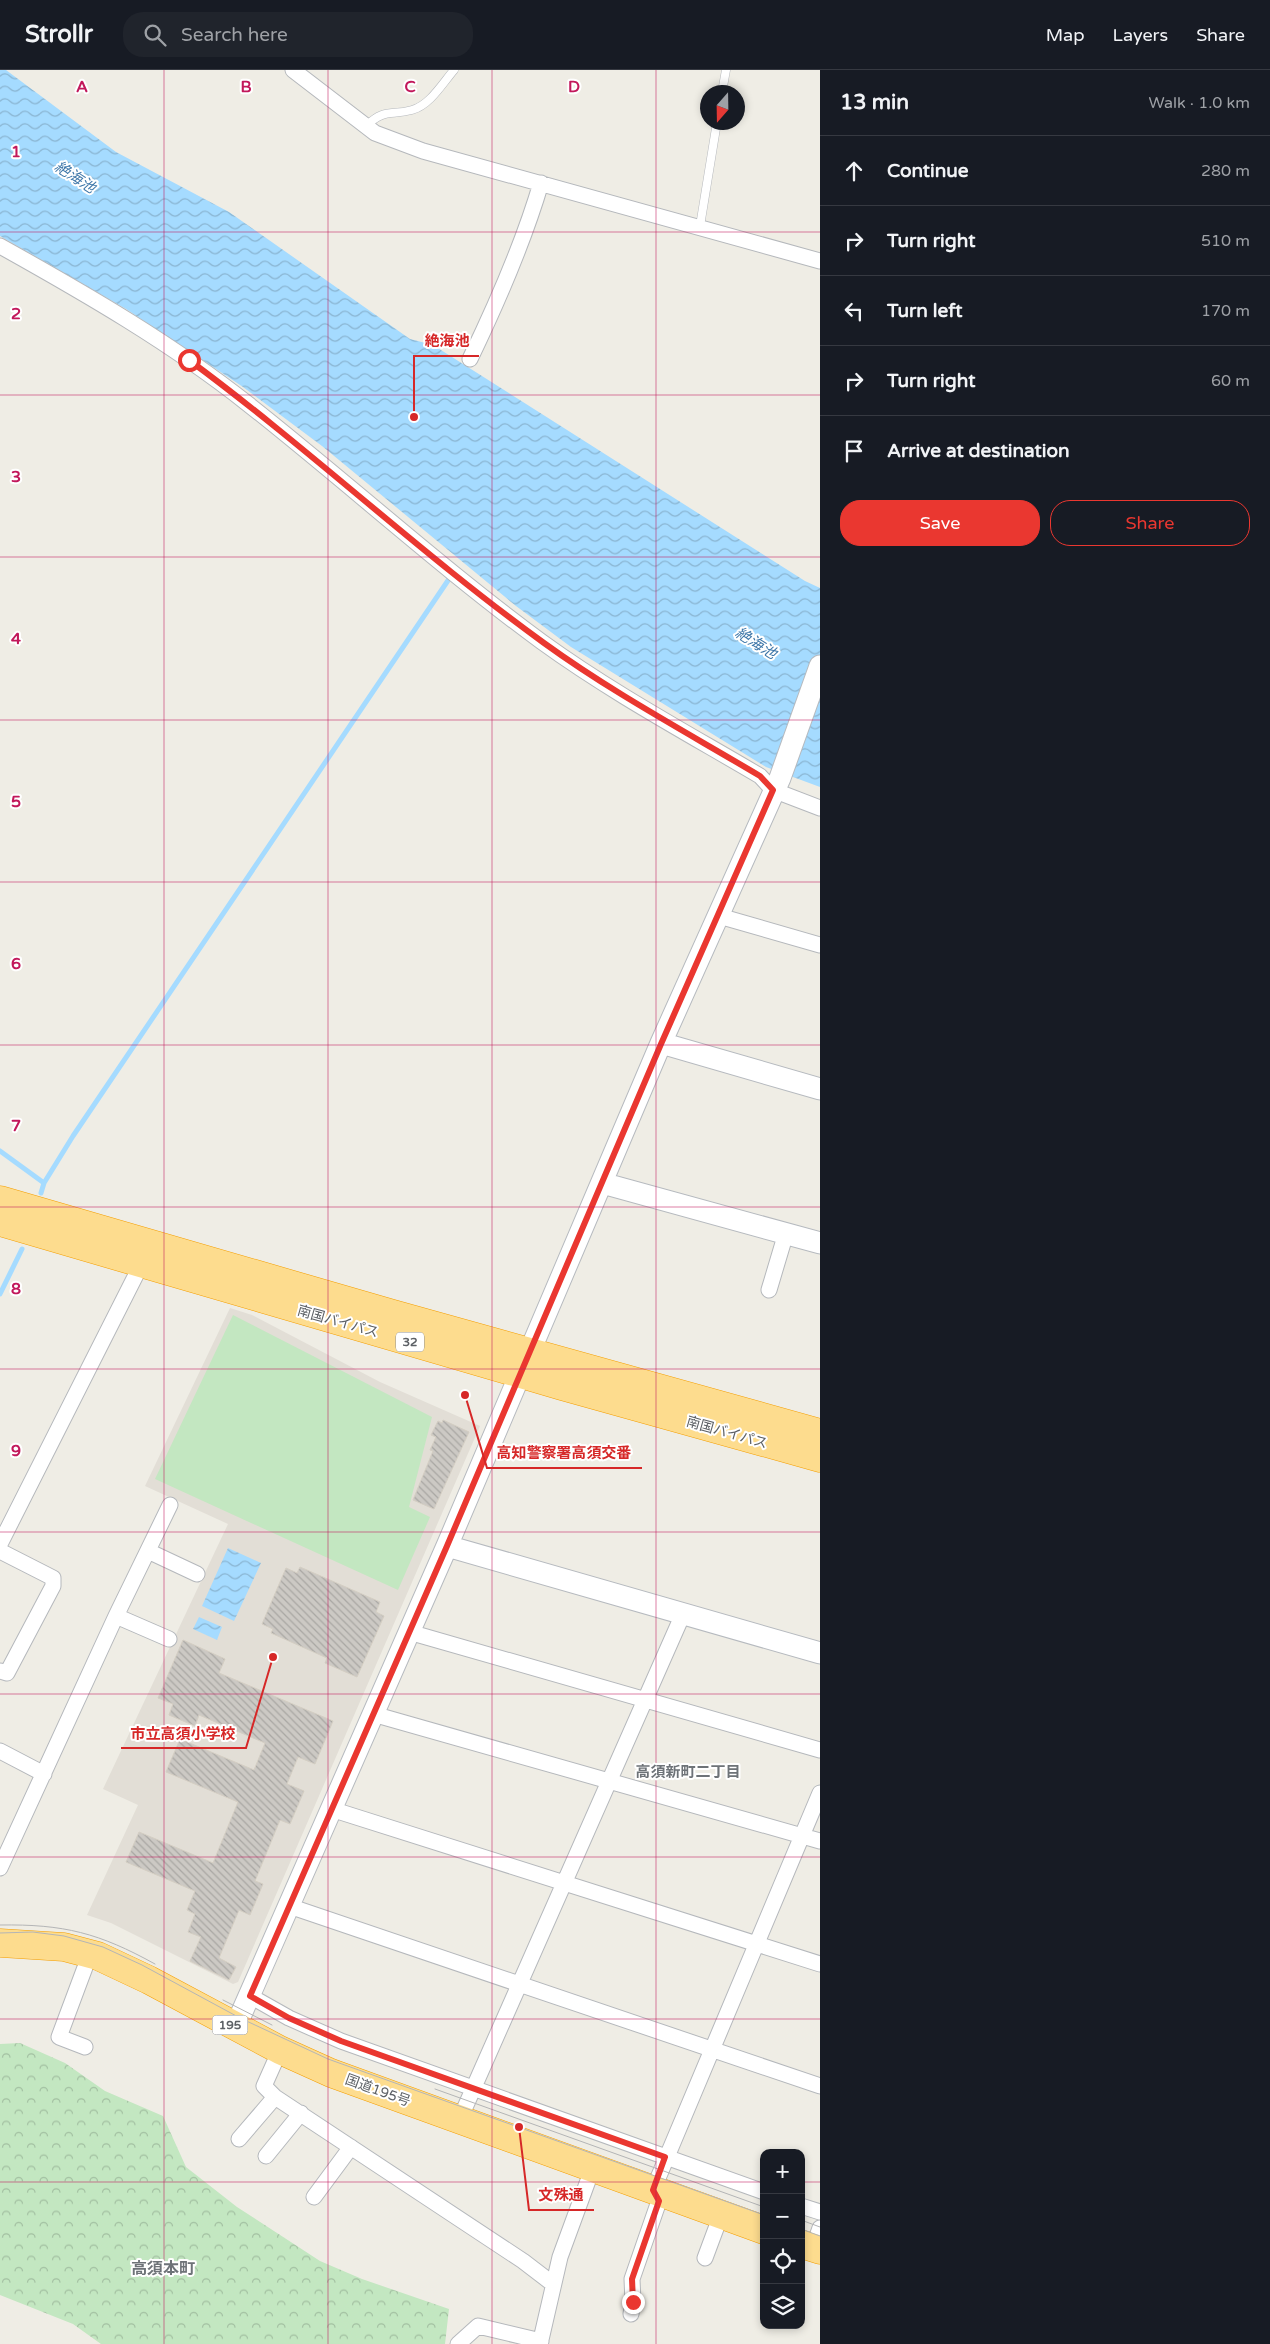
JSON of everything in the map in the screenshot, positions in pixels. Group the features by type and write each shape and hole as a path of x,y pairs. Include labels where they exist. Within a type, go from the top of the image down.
{"highway":[{"name":"南国バイパス","path":"0,1200 393,1314 525,1362 820,1458"},
{"name":"南国バイパス","path":"0,1222 142,1263 525,1362 820,1433"},
{"name":"国道195号","path":"0,1943 44,1944 90,1954 118,1964 235,2028 331,2073 760,2229"}],"street":[{"path":"293,70 375,133 423,151 700,226 820,261"},
{"path":"470,359 526,233 541,183"},
{"path":"0,246 139,327 189,360 248,403 460,578 544,643 583,670 760,776 820,808"},
{"path":"235,2028 447,1546 661,1044 776,784 820,666"},
{"path":"719,916 820,945"},
{"path":"661,1044 820,1089"},
{"path":"602,1183 820,1242"},
{"path":"769,1290 786,1233"},
{"path":"0,1544 142,1263"},
{"path":"0,1868 116,1616 170,1505"},
{"path":"447,1546 820,1653"},
{"path":"0,1551 52,1578 53,1586 7,1673 0,1671"},
{"path":"148,1551 197,1574"},
{"path":"459,2120 518,1983 683,1614"},
{"path":"116,1616 169,1639"},
{"path":"409,1632 820,1750"},
{"path":"373,1714 820,1841"},
{"path":"0,1751 44,1774"},
{"path":"631,2314 633,2302 632,2279 659,2201 653,2190 665,2157 820,1793"},
{"path":"330,1809 820,1964"},
{"path":"289,1906 820,2086"},
{"path":"85,2047 59,2037 90,1954"},
{"path":"250,1996 289,2018 341,2041 760,2191"},
{"path":"280,2050 264,2086 275,2097 523,2262 553,2284"},
{"path":"239,2139 275,2097"},
{"path":"266,2156 301,2113"},
{"path":"314,2197 351,2147"},
{"path":"458,2344 478,2326 537,2342 560,2257 593,2167"},
{"path":"805,2207 820,2212"},
{"path":"705,2258 721,2215"}],"lane":[{"path":"366,126 376,116 390,112 412,110 426,103 454,70"},
{"path":"723,85 726,70"},
{"path":"700,226 716,130"}],"shaded area":[{"path":"230,1308 252,1315 380,1382 480,1426 238,1982 233,1984 111,1923 87,1915 138,1805 103,1789 228,1524 145,1486"}],"green space":[{"path":"233,1315 432,1417 409,1507 430,1517 398,1590 155,1479"},
{"path":"20,2043 65,2063 105,2091 163,2116 186,2167 237,2207 320,2261 362,2279 449,2309 445,2344 101,2344 73,2324 0,2295 0,2044"}],"water":[{"name":"絶海池","path":"0,70 6,70 116,152 229,212 410,339 433,345 805,581 820,588 820,787 766,767 571,647 516,606 322,446 243,387 126,309 0,236"},
{"path":"228,1548 261,1563 234,1621 202,1606"},
{"path":"199,1617 222,1627 217,1640 193,1629"}],"building":[{"path":"443,1420 469,1432 434,1509 413,1500 433,1451 430,1450 436,1437 431,1435 438,1421 442,1423"},
{"path":"300,1567 380,1602 376,1612 384,1616 357,1677 325,1663 327,1658 271,1633 273,1629 262,1624 286,1568 297,1573"},
{"path":"183,1640 225,1659 219,1673 333,1721 315,1764 298,1757 287,1784 304,1791 290,1824 280,1820 255,1881 263,1884 250,1915 239,1910 219,1958 236,1967 229,1980 190,1961 201,1937 188,1932 195,1914 187,1910 195,1891 126,1862 139,1832 213,1863 238,1802 166,1772 180,1739 254,1770 265,1743 199,1715 195,1726 169,1715 173,1704 158,1698"}],"waterway":[{"path":"41,1193 44,1183 73,1136 449,579"},
{"path":"0,1151 44,1183"},
{"path":"0,1294 22,1249"}],"tram line":[{"path":"0,1925 43,1926 80,1933 116,1945 155,1964"},
{"path":"0,1933 33,1932 64,1936 103,1947 142,1965 240,2018 328,2059 760,2214"},
{"path":"223,2000 272,2025"},
{"path":"435,2089 760,2206"},
{"path":"805,2221 820,2227"},
{"path":"805,2230 820,2236"}],"place":[{"name":"絶海池","path":"414,417"},
{"name":"高知警察署高須交番","path":"465,1395"},
{"name":"市立高須小学校","path":"273,1657"},
{"name":"文殊通","path":"519,2127"}],"district":[{"name":"高須新町二丁目","path":"688,1772"},
{"name":"高須本町","path":"163,2268"}],"route":[{"path":"189,360 248,403 504,614 583,670 760,776 773,790 661,1044 447,1546 330,1809 250,1996 289,2018 341,2041 665,2157 653,2190 659,2201 632,2279 633,2302"}]}
